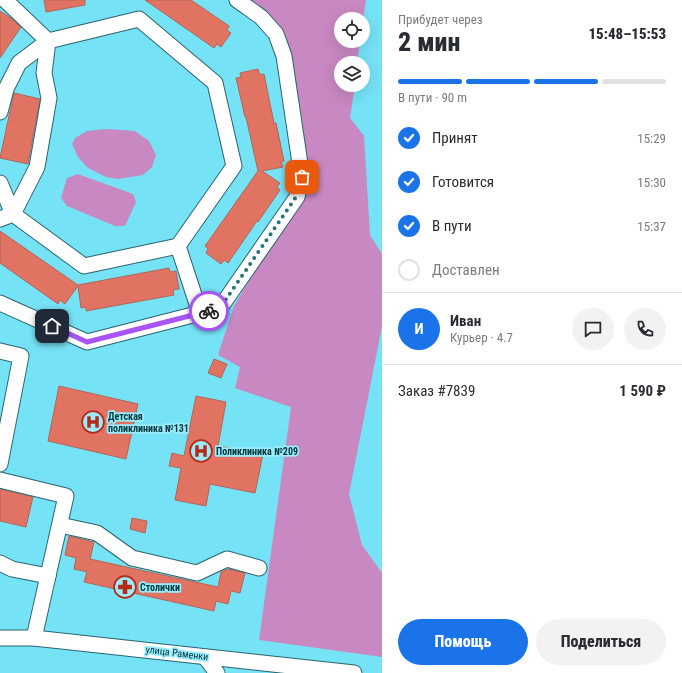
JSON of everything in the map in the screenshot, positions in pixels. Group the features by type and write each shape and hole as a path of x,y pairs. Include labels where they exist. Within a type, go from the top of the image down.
{"street":[{"path":"5,0 48,41"},
{"path":"0,303 87,342 220,308 296,197 302,177 284,56 276,34 261,17 237,0"},
{"path":"0,112 6,89 19,63 48,41 139,19 215,83 234,166 178,246 84,266 7,217 0,183"},
{"path":"7,217 37,167 50,98 44,73 48,41"},
{"path":"178,246 200,313"},
{"path":"0,351 21,356 0,464"},
{"path":"0,480 66,496 34,638"},
{"path":"60,526 97,533 132,558 197,573 227,559 259,568"},
{"path":"0,563 12,569 48,576"},
{"name":"улица Раменки","path":"0,638 34,638 354,673"},
{"path":"205,657 218,673"}],"shaded area":[{"path":"248,0 366,0 364,12 334,12 334,48 359,48 358,56 334,56 334,92 354,92 350,118 364,136 370,235 382,254 382,326 349,494 362,545 382,573 382,657 259,640 291,407 235,388 240,367 218,355 234,306 310,177 281,32"},
{"path":"107,129 135,131 149,141 156,155 152,167 143,175 118,179 106,177 88,168 78,157 72,144 75,138 87,131"},
{"path":"78,174 133,194 136,202 125,226 115,226 67,206 61,198 67,178"}],"building":[{"path":"44,0 85,0 85,5 46,12"},
{"path":"145,0 191,0 229,26 227,30 231,33 221,47 217,44 214,48"},
{"path":"0,11 21,27 0,58"},
{"path":"258,69 260,75 264,74 274,123 276,123 284,161 281,162 283,167 262,171 280,183 277,187 280,190 228,263 224,260 221,264 206,253 208,249 205,246 258,171 236,78 241,77 240,73"},
{"path":"14,93 40,99 28,164 0,158"},
{"path":"0,231 78,285 169,268 170,272 176,271 179,289 173,290 174,295 86,311 86,307 81,308 78,286 65,304 60,300 58,304 0,263"},
{"path":"214,359 227,364 221,378 208,373"},
{"name":"Детская поликлиника №131","path":"59,386 138,404 126,459 48,441"},
{"name":"Поликлиника №209","path":"196,396 226,402 218,446 263,454 255,493 210,484 206,506 175,500 181,468 169,466 172,453 184,456"},
{"path":"0,489 33,497 26,527 0,521"},
{"path":"132,518 147,521 145,533 130,529"},
{"path":"69,536 94,542 90,559 218,587 221,572 228,569 245,573 240,593 231,591 228,604 216,601 214,611 84,582 87,572 74,569 76,558 65,555"}],"way so far":[{"path":"209,311 220,308 296,197 302,177"}],"place":[{"name":"Детская поликлиника №131","path":"93,422"},
{"name":"Поликлиника №209","path":"201,451"},
{"name":"Столички","path":"125,587"}],"route":[{"path":"52,326 87,342 209,311"}]}
